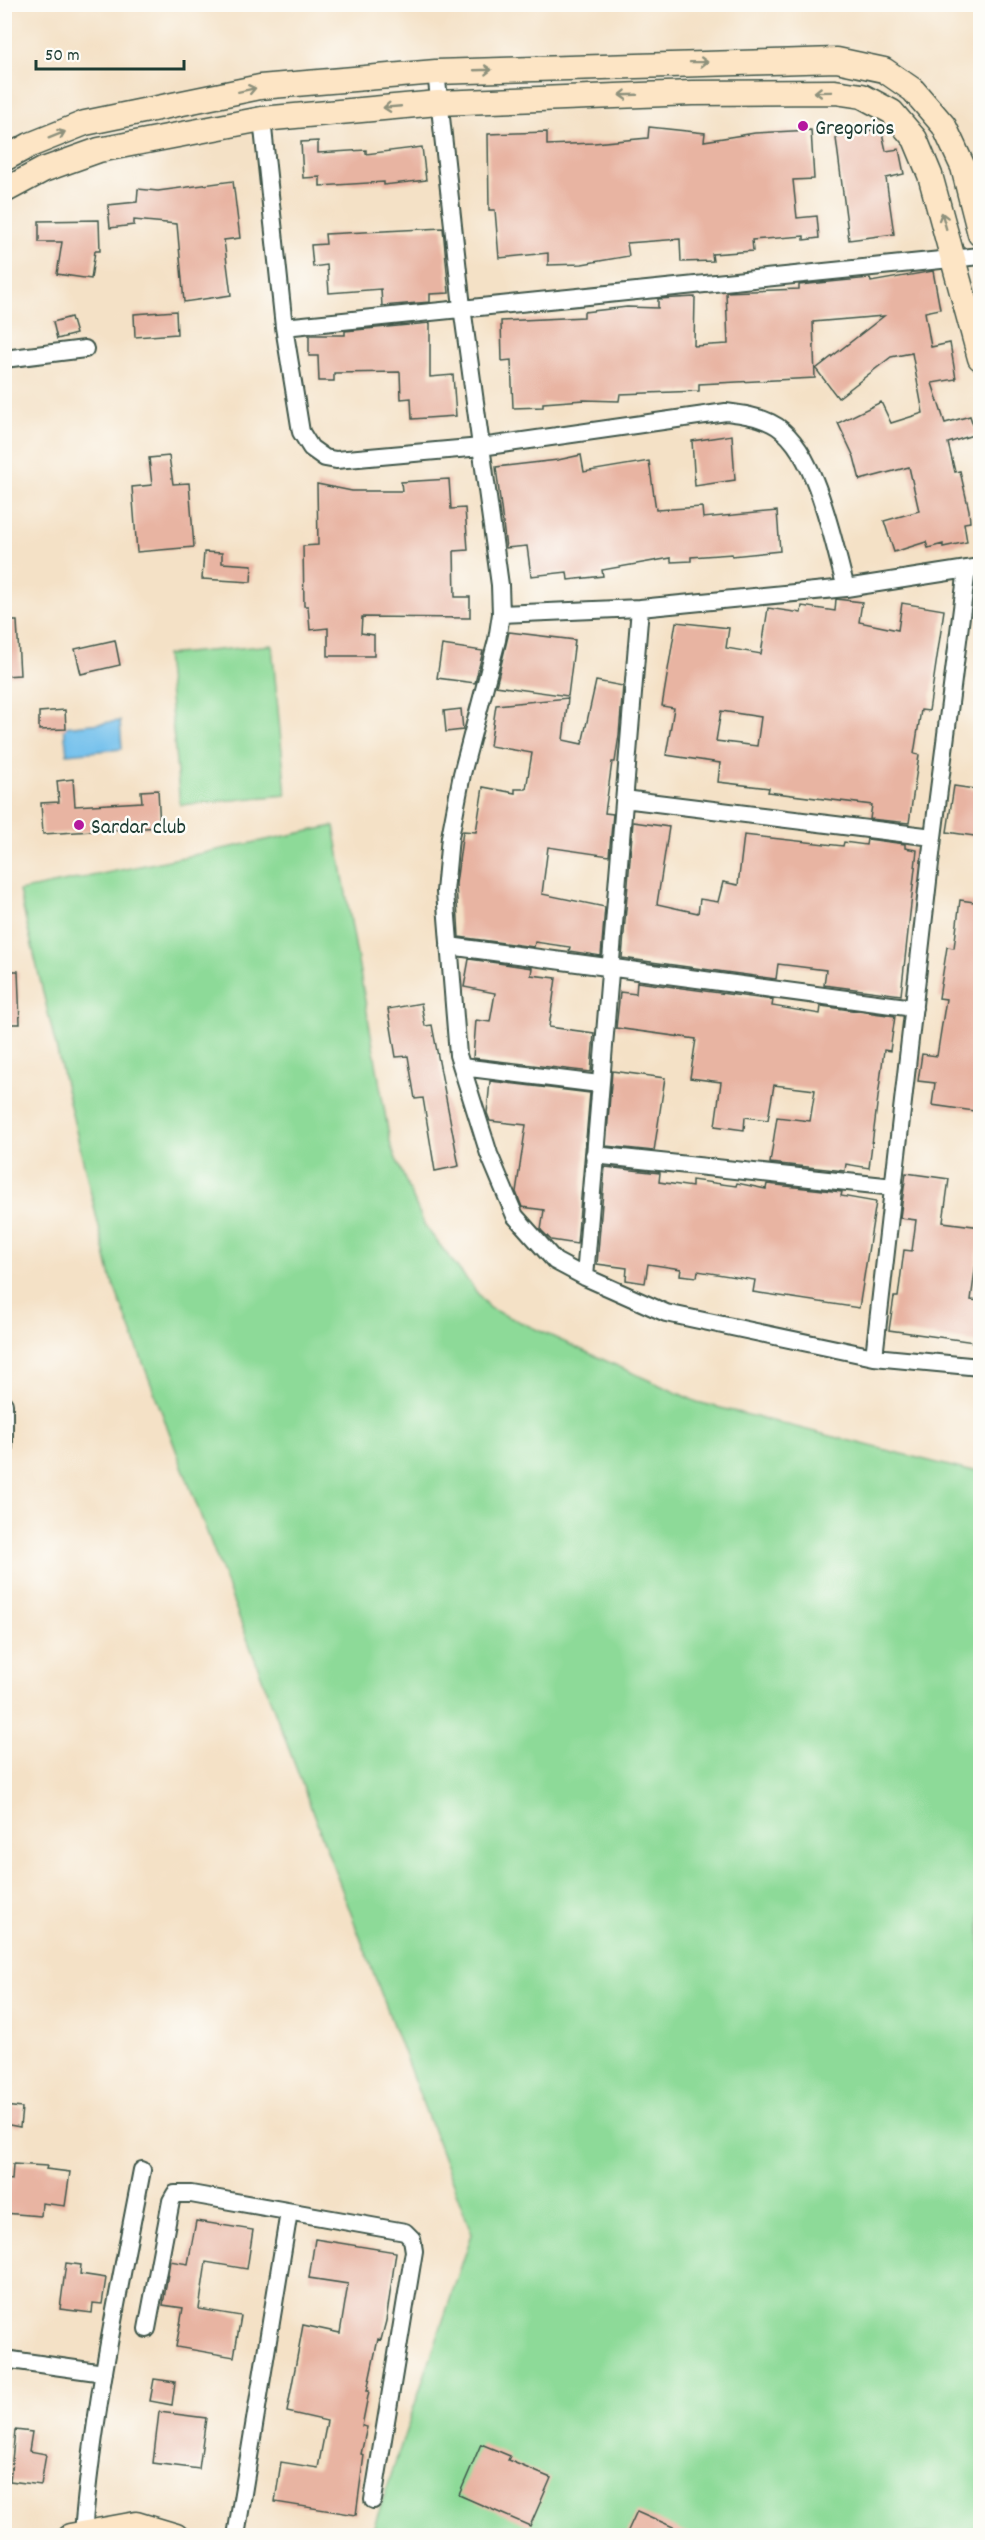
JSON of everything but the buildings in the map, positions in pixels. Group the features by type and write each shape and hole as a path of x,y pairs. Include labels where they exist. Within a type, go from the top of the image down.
{"street":[{"path":"4,159 30,145 86,123 260,87 436,72 837,60 884,70 913,90 944,126 963,167 981,234"},
{"path":"436,72 462,308 500,585 501,614 497,640 462,774 450,837 445,892 458,1055 489,1154 515,1216 555,1261 666,1313 873,1357 981,1367"},
{"path":"4,190 44,170 99,150 262,119 438,103 692,93 835,92 862,96 892,112 915,139 930,175 981,358"},
{"path":"262,119 284,327 300,432 311,448 325,458 336,460 481,447 726,412 773,423 794,442 814,475 846,588"},
{"path":"284,327 981,256"},
{"path":"4,359 85,350"},
{"path":"501,614 640,608 846,588 974,568 933,837 873,1357"},
{"path":"585,1277 599,1084 640,608"},
{"path":"624,799 933,837"},
{"path":"449,946 914,1008"},
{"path":"462,1067 599,1084"},
{"path":"594,1155 894,1187"},
{"path":"4,1404 4,1447"},
{"path":"142,2170 77,2534 136,2524 176,2535"},
{"path":"147,2329 171,2201 176,2194 191,2194 405,2232 412,2239 414,2251 373,2500"},
{"path":"236,2535 289,2212"},
{"path":"4,2359 104,2373"}],"green space":[{"path":"272,645 286,795 180,805 166,655"},
{"path":"334,826 391,1147 425,1226 489,1308 697,1402 965,1470 980,1470 980,2535 371,2535 472,2234 111,1278 19,891"}],"water":[{"path":"120,721 122,749 67,754 64,727"}],"place":[{"name":"Gregorios","path":"803,126"},
{"name":"Sardar club","path":"79,825"}]}
